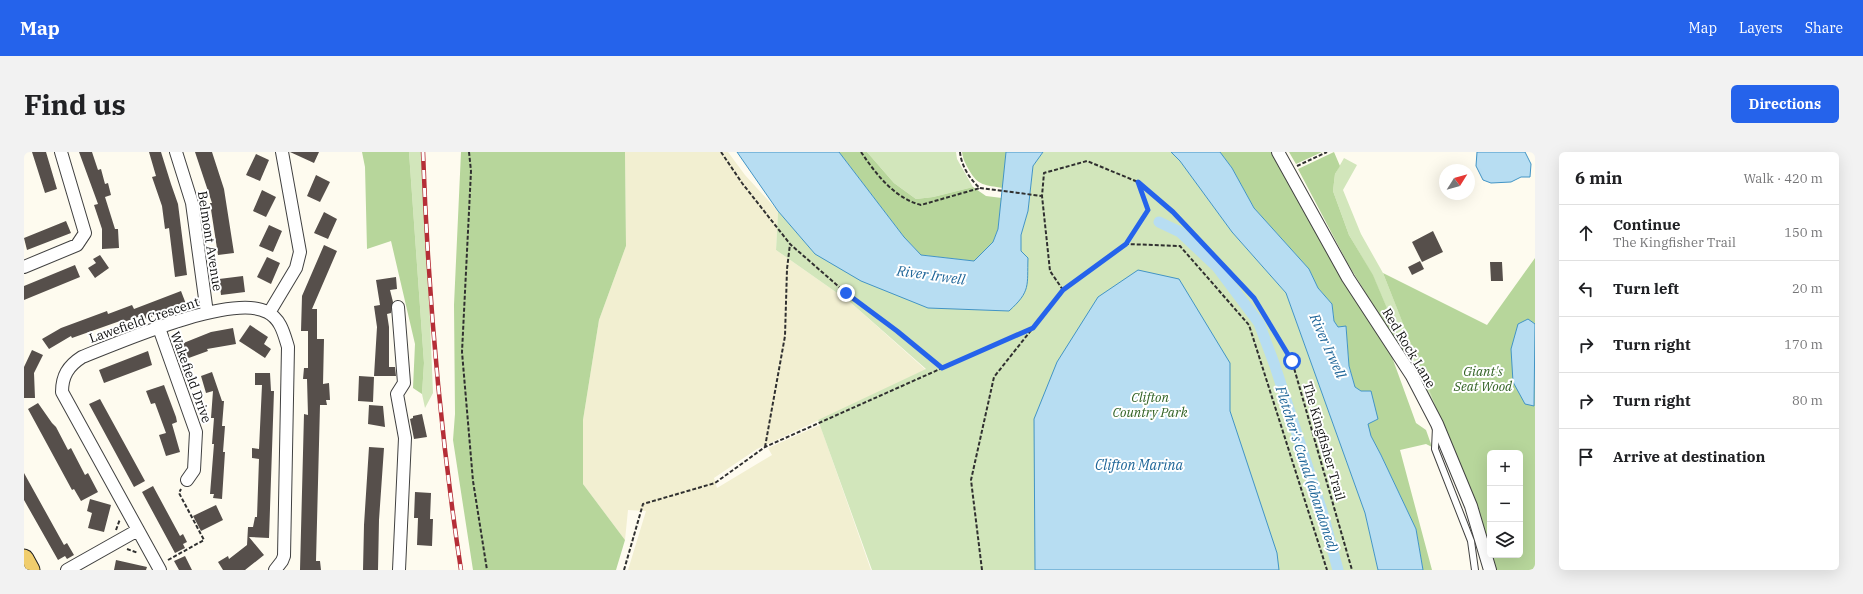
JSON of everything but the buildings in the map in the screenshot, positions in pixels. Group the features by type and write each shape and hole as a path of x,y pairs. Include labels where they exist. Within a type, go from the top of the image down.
{"main road":[{"path":"24,559 30,570"}],"street":[{"path":"24,267 77,245 85,233 61,152"},
{"name":"Belmont Avenue","path":"176,152 192,203 207,313"},
{"path":"275,570 282,562 284,556 288,347 278,321 269,313 296,268 300,252 282,152"},
{"name":"Red Rock Lane","path":"1278,152 1348,278 1412,376 1436,424 1471,506 1490,570"},
{"name":"Lawefield Crescent","path":"159,568 62,392 62,382 66,371 73,362 82,356 185,318 207,313 250,307 269,313"},
{"path":"398,307 404,383 393,394 405,438 399,570"},
{"name":"Wakefield Drive","path":"159,328 196,432 194,470 187,480"},
{"path":"67,570 138,530"}],"lane":[{"path":"1436,424 1435,449 1471,541 1476,570"}],"path":[{"path":"469,152 471,171 462,352 473,481 487,570"},
{"path":"721,152 742,184 790,244 846,293 897,331 942,368"},
{"path":"861,152 886,184 912,203 921,205 986,187 1041,196 1050,271 1063,290"},
{"path":"960,152 961,159 970,177 980,188"},
{"path":"1288,170 1327,152"},
{"name":"The Kingfisher Trail","path":"1041,196 1044,173 1087,161 1138,182 1173,212 1254,298 1292,361 1352,570"},
{"path":"982,570 971,480 994,377 1063,290 1126,244 1148,210 1138,182"},
{"path":"765,447 785,336 787,269 790,244"},
{"path":"1126,244 1180,246 1249,325 1327,570"},
{"path":"624,570 643,504 715,483 765,447 1033,328"},
{"path":"159,568 204,540 179,493 187,480"}],"shaded area":[{"path":"625,152 728,152 745,175 778,211 776,250 850,302 926,370 757,449 714,478 717,488 772,455 768,448 820,425 871,570 628,570 646,511 628,510 625,540 583,484 583,420 599,320 626,246"}],"green space":[{"path":"362,152 409,152 424,363 422,394 413,388 415,344 391,241 367,249 365,167"},
{"path":"409,152 423,152 433,393 425,408 422,394 424,363"},
{"path":"461,152 625,152 626,246 599,320 583,420 583,484 625,540 616,570 473,570 453,440 455,414 454,305"},
{"path":"839,152 867,152 894,183 916,199 933,197 973,187 986,196 1002,198 998,229 993,242 974,261 921,255 904,237"},
{"path":"867,152 956,152 957,159 973,187 933,197 916,199 894,183"},
{"path":"962,152 1006,152 1003,188 979,182 972,175 966,165"},
{"name":"Clifton Country Park","path":"1043,152 1171,152 1180,161 1232,232 1286,293 1365,513 1378,570 872,570 818,420 926,369 850,302 776,250 778,211 815,254 928,308 1021,251 1021,235 1028,211 1033,166"},
{"path":"1220,152 1271,152 1289,180 1307,217 1354,297 1392,357 1416,423 1426,430 1432,447 1426,444 1400,450 1432,570 1423,570 1416,529 1371,436 1367,424 1378,419 1361,391 1355,387 1349,366 1346,327 1338,327 1334,321 1332,304 1318,288 1309,269 1254,208 1232,168"},
{"path":"1289,152 1322,152 1296,164"},
{"path":"1334,152 1340,166 1335,174 1333,191 1349,235 1373,275 1414,372 1348,264 1298,169"},
{"path":"1344,158 1357,165 1343,190 1361,234 1383,273 1454,451 1414,372 1373,276 1349,235 1333,191 1335,174"},
{"name":"Giant's Seat Wood","path":"1535,258 1535,570 1493,570 1489,558 1523,558 1523,450 1487,450 1487,550 1469,491 1383,273 1487,325"}],"water":[{"name":"River Irwell","path":"737,152 839,152 904,237 921,255 974,261 993,242 998,229 1006,152 1043,152 1033,166 1028,211 1021,235 1021,251 1028,258 1027,282 1024,293 1009,311 928,308 861,281 815,254 778,211"},
{"name":"River Irwell","path":"1171,152 1220,152 1232,168 1254,208 1309,269 1318,288 1332,304 1334,321 1338,327 1346,326 1349,366 1355,387 1361,391 1371,391 1378,419 1368,424 1371,436 1416,529 1423,570 1378,570 1365,513 1286,293 1232,232 1180,161"},
{"path":"1477,152 1525,152 1531,164 1530,177 1521,177 1511,182 1491,183 1483,180 1476,166"},
{"name":"Clifton Marina","path":"1138,270 1179,279 1230,363 1230,411 1277,553 1279,570 1035,570 1034,419 1057,362 1098,297"},
{"path":"1528,319 1535,324 1534,406 1525,404 1513,382 1511,349 1518,324"}],"waterway":[{"name":"Fletcher's Canal (abandoned)","path":"1159,222 1180,232 1217,267 1259,323 1275,366 1323,514 1338,570"}],"railway":[{"path":"423,152 428,257 436,362 447,466 461,570"}],"route":[{"path":"846,293 897,331 942,368 1033,328 1063,290 1126,244 1148,210 1138,182 1173,212 1254,298 1292,361"}]}
